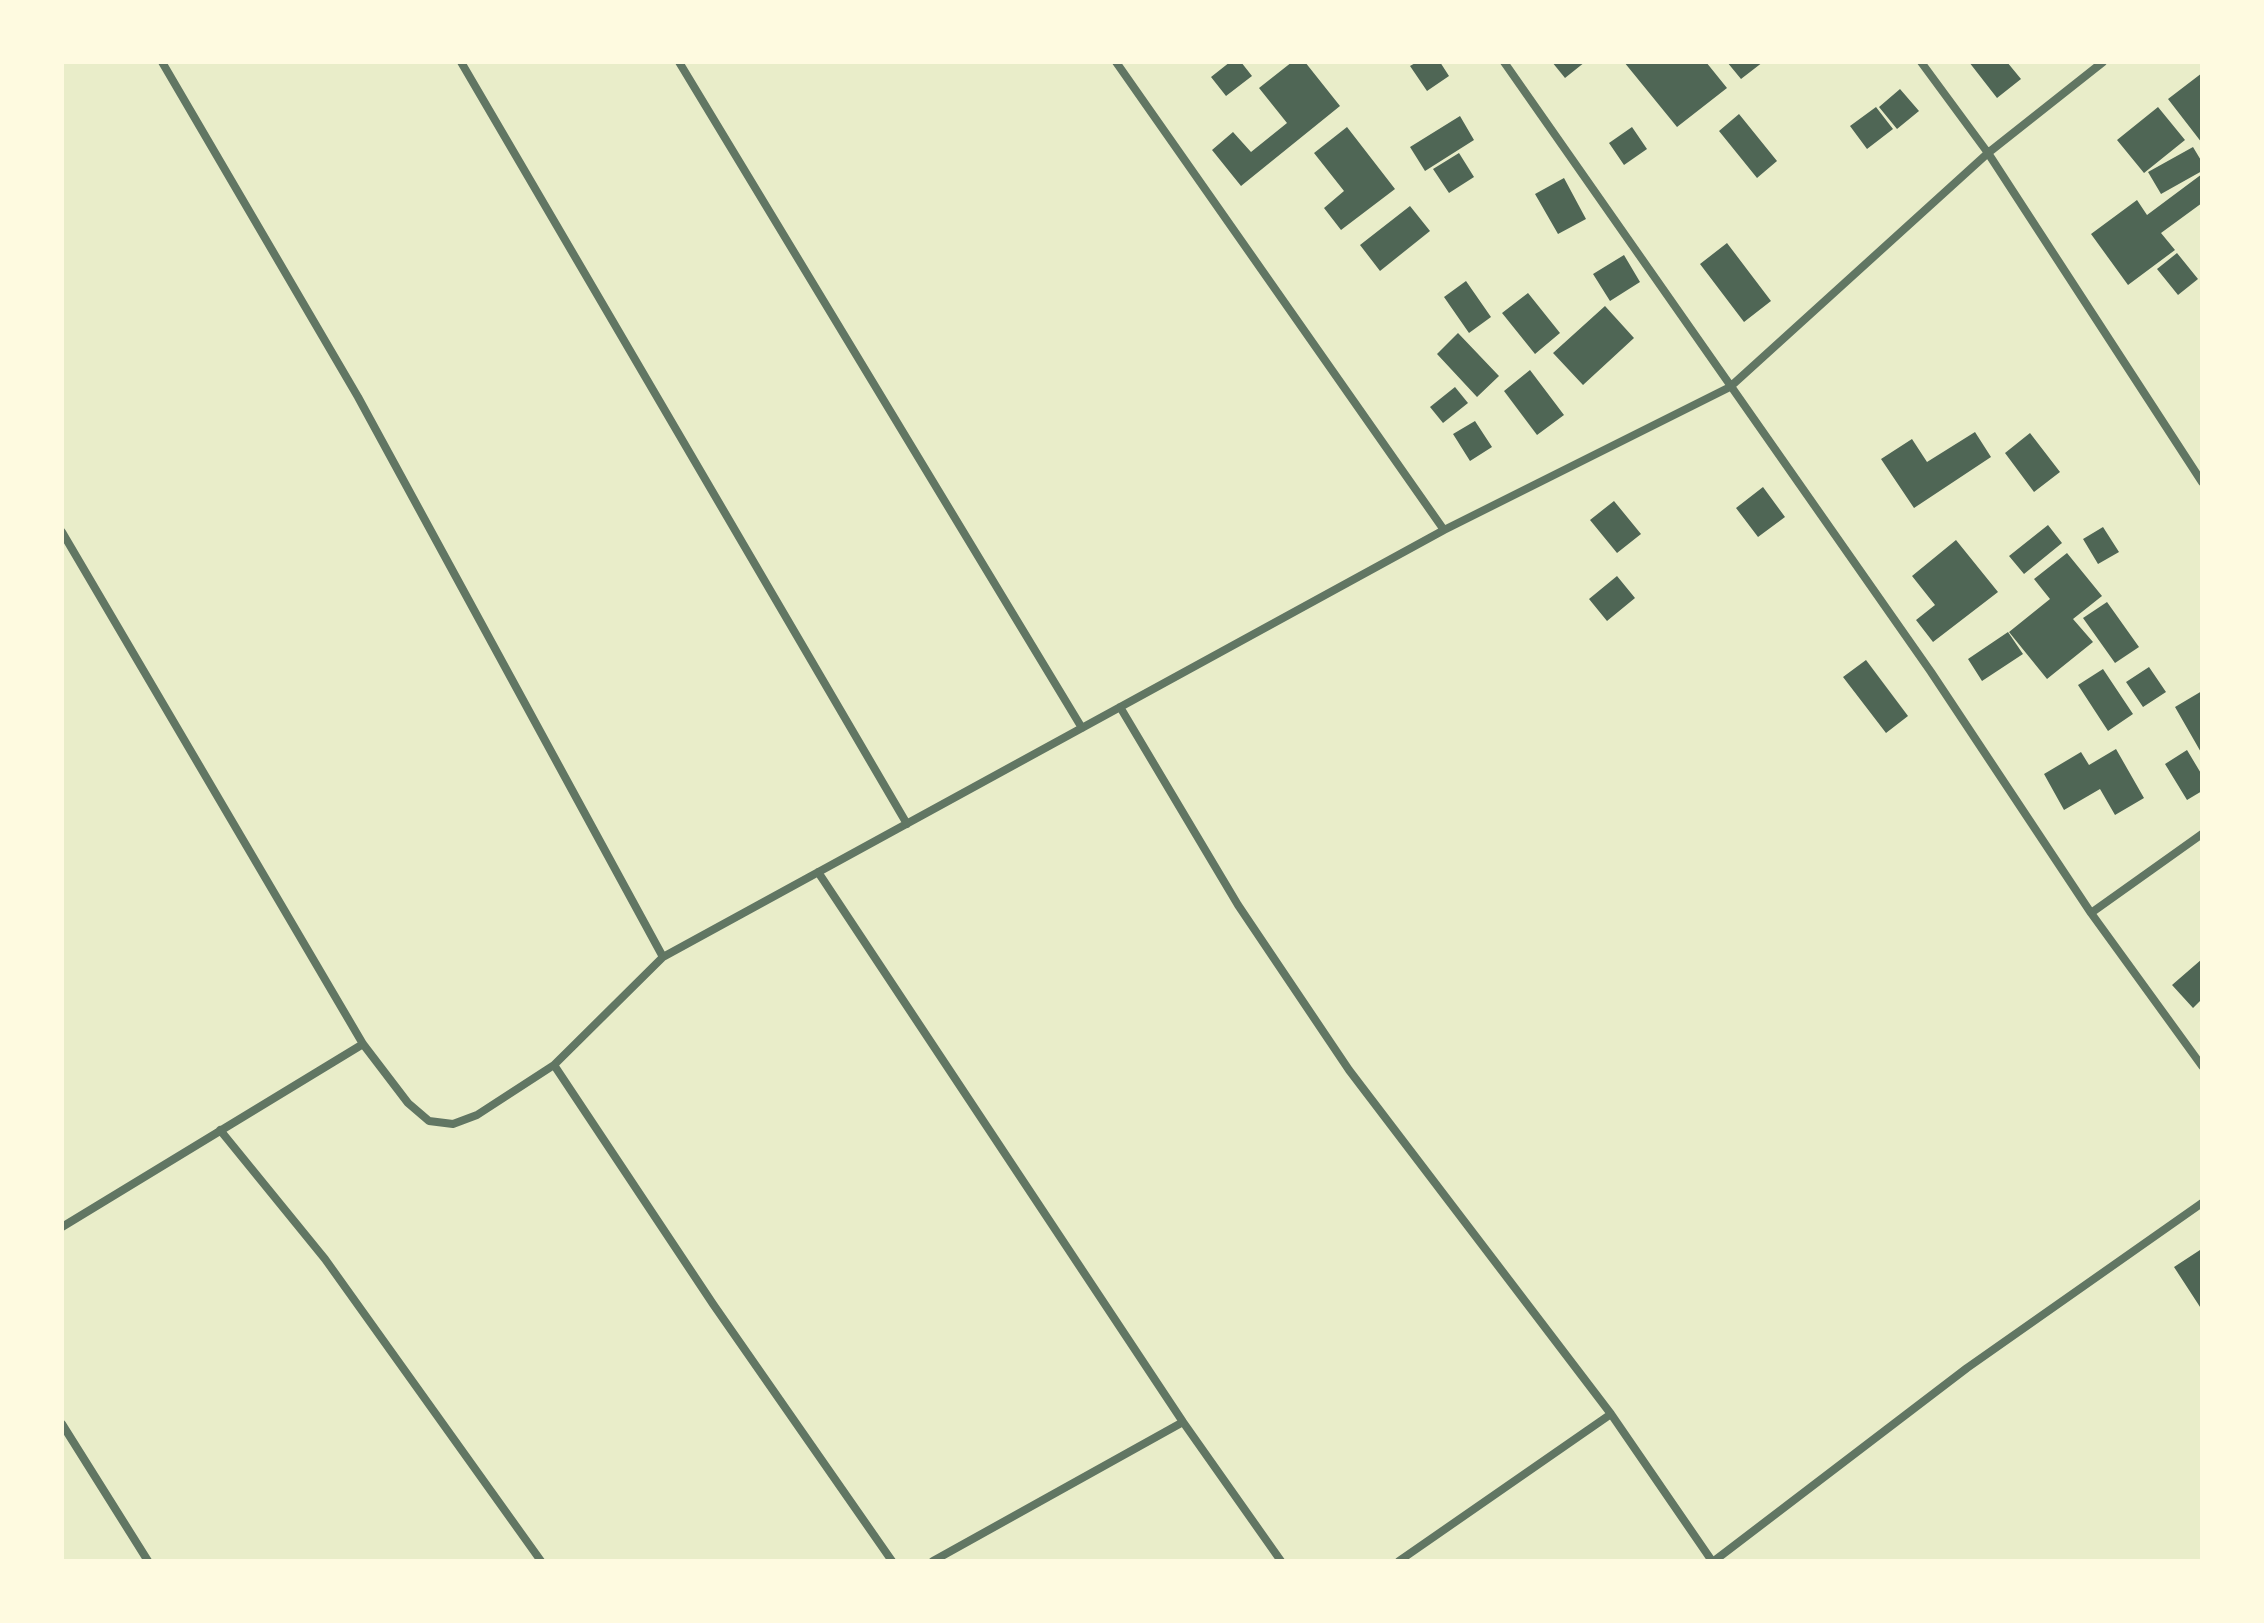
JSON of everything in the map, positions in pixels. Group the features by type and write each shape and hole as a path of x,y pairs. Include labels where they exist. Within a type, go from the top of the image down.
{"street":[{"path":"162,62 358,397 663,957"},
{"path":"461,62 907,824"},
{"path":"679,62 1082,728"},
{"path":"1116,62 1444,530"},
{"path":"1504,62 1931,672 2091,913 2202,1066"},
{"path":"1921,62 1988,153 2202,482"},
{"path":"62,532 363,1044 408,1103 429,1121 453,1124 477,1115 554,1065 663,957 1444,530 1730,387 1988,153 2103,62"},
{"path":"1120,707 1238,905 1349,1070 1611,1414 1713,1561 1967,1368 2202,1203"},
{"path":"2091,913 2202,834"},
{"path":"818,872 1183,1422 1281,1561"},
{"path":"62,1227 363,1044"},
{"path":"554,1065 713,1304 892,1561"},
{"path":"220,1130 325,1259 541,1561"},
{"path":"1399,1561 1611,1414"},
{"path":"933,1561 1183,1422"},
{"path":"62,1424 148,1561"}],"building":[{"path":"1230,62 1241,62 1252,76 1226,96 1211,77"},
{"path":"1292,62 1305,62 1340,106 1241,186 1212,150 1233,132 1251,152 1287,123 1259,88"},
{"path":"1417,62 1440,62 1449,76 1427,91 1410,66"},
{"path":"1552,62 1585,62 1565,78"},
{"path":"1624,62 1706,62 1727,88 1677,127"},
{"path":"1727,62 1763,62 1741,79"},
{"path":"1969,62 2007,62 2021,79 1997,98"},
{"path":"2202,73 2202,143 2168,99"},
{"path":"1900,89 1919,111 1897,129 1879,107"},
{"path":"1876,107 1893,129 1867,149 1850,126"},
{"path":"2158,107 2185,140 2144,173 2117,140"},
{"path":"1739,114 1777,161 1757,178 1719,131"},
{"path":"1460,116 1474,140 1425,171 1410,147"},
{"path":"1347,127 1395,189 1341,230 1324,208 1344,191 1314,153"},
{"path":"1632,127 1647,149 1624,165 1609,143"},
{"path":"2193,147 2202,162 2202,171 2161,194 2148,172"},
{"path":"1459,153 1474,177 1449,193 1433,169"},
{"path":"2202,174 2202,203 2161,233 2175,250 2128,285 2091,234 2137,200 2147,215"},
{"path":"1564,178 1586,219 1558,234 1535,194"},
{"path":"1410,206 1430,231 1380,271 1360,245"},
{"path":"1727,243 1771,301 1744,322 1700,264"},
{"path":"2177,253 2198,279 2178,295 2157,269"},
{"path":"1624,255 1640,282 1610,301 1593,274"},
{"path":"1466,281 1491,317 1469,333 1444,297"},
{"path":"1528,293 1560,333 1535,354 1502,313"},
{"path":"1605,306 1634,338 1583,385 1553,353"},
{"path":"1458,333 1499,376 1477,397 1437,354"},
{"path":"1530,370 1564,415 1537,435 1504,391"},
{"path":"1455,387 1468,403 1443,423 1430,407"},
{"path":"1475,421 1492,447 1470,461 1453,434"},
{"path":"1975,432 1991,457 1914,508 1881,459 1912,439 1927,462"},
{"path":"2030,433 2060,472 2034,492 2005,453"},
{"path":"1763,487 1785,517 1758,537 1736,508"},
{"path":"1614,501 1641,534 1617,553 1590,520"},
{"path":"2048,525 2062,543 2024,574 2009,556"},
{"path":"2103,527 2119,552 2098,564 2083,539"},
{"path":"1956,540 1998,592 1933,642 1916,620 1935,605 1912,576"},
{"path":"2067,553 2102,596 2073,619 2093,642 2047,679 2009,632 2050,599 2034,579"},
{"path":"1617,576 1635,598 1607,621 1589,599"},
{"path":"2107,602 2139,647 2115,663 2083,618"},
{"path":"2008,632 2023,654 1982,681 1968,659"},
{"path":"1866,660 1908,716 1886,733 1843,677"},
{"path":"2149,667 2166,692 2143,707 2126,682"},
{"path":"2103,669 2133,714 2108,731 2078,685"},
{"path":"2202,691 2202,754 2175,707"},
{"path":"2116,749 2144,798 2115,815 2100,789 2064,810 2044,774 2081,752 2089,765"},
{"path":"2187,750 2202,775 2202,791 2187,800 2165,764"},
{"path":"2202,959 2202,999 2193,1008 2172,985"},
{"path":"2200,1250 2202,1253 2202,1310 2174,1267"}]}
